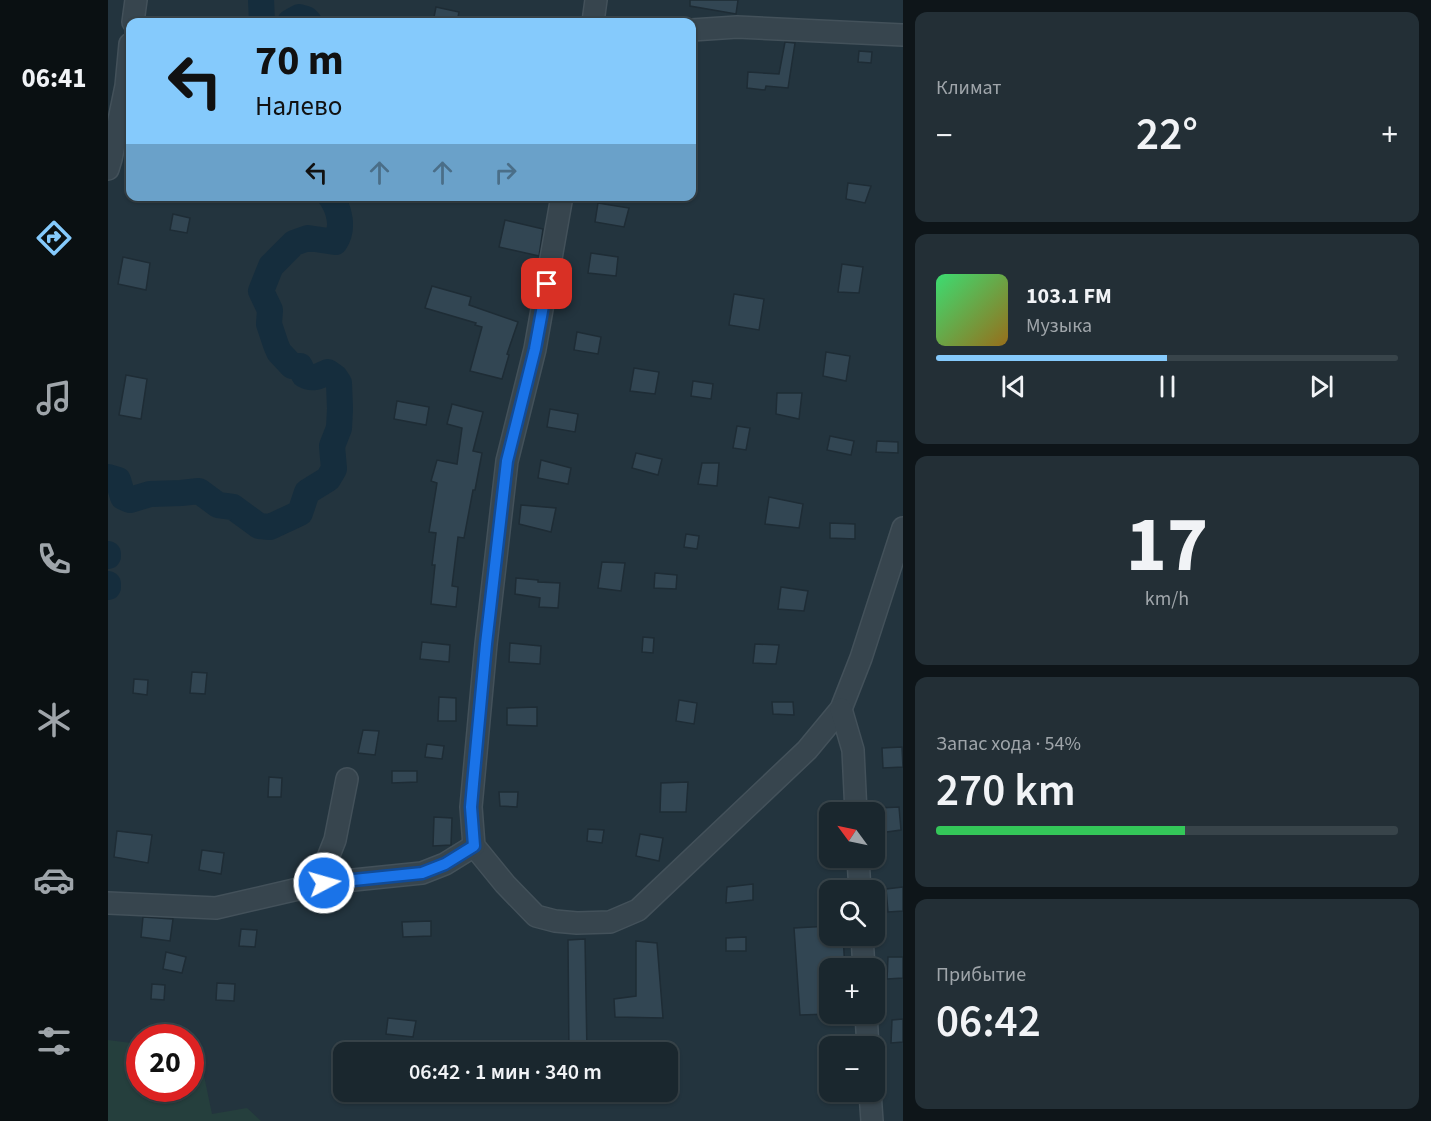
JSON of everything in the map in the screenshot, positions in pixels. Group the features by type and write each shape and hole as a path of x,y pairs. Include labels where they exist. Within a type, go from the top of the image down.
{"street":[{"path":"134,18 136,0"},
{"path":"594,18 596,0"},
{"path":"696,30 737,27 903,35"},
{"path":"108,169 126,86"},
{"path":"561,201 535,349 507,461 486,644 471,807 474,846 505,884 536,916 577,923 610,922 638,910 807,750 841,709 861,658 903,528"},
{"path":"841,709 853,750 855,802"},
{"path":"324,883 325,865 335,840 347,779"},
{"path":"108,903 216,908 324,883 422,873 445,864 474,846"},
{"path":"871,1102 872,1121"}],"green space":[{"path":"108,1040 126,1042 126,1102 204,1102 204,1076 212,1114 247,1108 261,1121 108,1121"}],"building":[{"path":"690,0 738,0 736,14 690,6"},
{"path":"436,7 459,12 458,18 434,18"},
{"path":"785,42 795,43 788,88 766,86 765,90 747,88 748,72 779,74"},
{"path":"859,51 872,52 871,63 858,62"},
{"path":"848,183 871,186 865,203 846,199"},
{"path":"598,203 629,208 624,227 595,222"},
{"path":"173,214 190,218 187,233 170,230"},
{"path":"505,220 543,229 539,256 499,247"},
{"path":"591,253 618,257 616,276 588,273"},
{"path":"123,257 150,263 146,290 118,284"},
{"path":"842,264 863,267 859,293 838,292"},
{"path":"432,286 471,297 469,305 518,322 507,354 509,355 502,379 470,371 482,327 475,325 476,323 425,308"},
{"path":"734,294 764,299 759,330 729,325"},
{"path":"577,332 601,337 598,354 574,350"},
{"path":"826,352 850,356 846,381 823,376"},
{"path":"634,368 659,372 655,394 630,391"},
{"path":"126,375 147,379 141,419 119,415"},
{"path":"693,381 713,384 711,399 691,396"},
{"path":"777,393 802,393 799,419 776,414"},
{"path":"397,401 429,407 426,425 394,419"},
{"path":"452,404 483,412 473,451 482,453 475,490 473,490 464,538 458,537 452,586 458,587 456,607 431,604 436,533 429,532 437,483 431,481 437,460 457,464 462,428 447,424"},
{"path":"550,409 578,414 575,432 547,427"},
{"path":"737,426 750,428 746,450 733,448"},
{"path":"830,436 854,441 851,455 827,450"},
{"path":"877,441 898,442 898,453 876,452"},
{"path":"636,453 662,459 658,475 632,468"},
{"path":"541,460 571,468 568,484 538,478"},
{"path":"702,463 719,463 717,486 698,484"},
{"path":"769,497 803,504 799,528 765,524"},
{"path":"521,505 556,508 551,532 519,524"},
{"path":"830,523 855,524 855,539 830,538"},
{"path":"686,534 699,536 697,549 684,547"},
{"path":"602,562 625,563 621,591 598,588"},
{"path":"655,573 677,575 676,589 654,588"},
{"path":"516,578 560,583 558,608 539,607 540,598 515,594"},
{"path":"781,587 808,591 804,611 778,609"},
{"path":"643,637 654,638 653,653 642,652"},
{"path":"422,642 450,645 449,662 420,659"},
{"path":"510,643 541,646 540,664 509,662"},
{"path":"755,644 779,645 776,664 753,663"},
{"path":"192,672 207,673 205,694 190,693"},
{"path":"134,679 148,680 147,695 133,693"},
{"path":"439,697 456,698 456,721 438,721"},
{"path":"679,700 697,703 694,724 676,721"},
{"path":"772,702 793,702 794,715 773,714"},
{"path":"537,707 537,726 507,725 507,708"},
{"path":"363,730 379,731 375,755 358,753"},
{"path":"427,744 444,746 442,759 425,757"},
{"path":"902,747 903,767 883,768 882,748"},
{"path":"392,771 417,771 417,782 392,783"},
{"path":"269,777 282,778 281,797 268,797"},
{"path":"688,782 686,812 660,812 661,783"},
{"path":"499,792 518,792 517,807 500,806"},
{"path":"899,807 901,830 885,832 885,808"},
{"path":"434,817 452,818 451,845 433,846"},
{"path":"588,829 604,830 602,843 587,841"},
{"path":"117,831 152,835 148,863 114,857"},
{"path":"640,834 663,838 659,861 636,856"},
{"path":"202,850 224,853 221,874 199,870"},
{"path":"753,884 753,900 726,903 727,887"},
{"path":"903,887 903,911 888,912 886,889"},
{"path":"143,917 173,919 170,941 141,937"},
{"path":"431,921 431,936 403,937 402,922"},
{"path":"819,927 819,946 844,946 844,958 819,958 819,1014 800,1015 794,928"},
{"path":"241,929 257,930 255,947 239,946"},
{"path":"746,937 746,951 726,951 726,938"},
{"path":"585,939 587,1042 569,1042 568,940"},
{"path":"636,941 657,943 663,1018 615,1017 614,999 636,996"},
{"path":"166,952 186,957 182,973 163,969"},
{"path":"888,957 903,957 903,978 887,979"},
{"path":"217,983 235,984 234,1001 216,1000"},
{"path":"152,984 165,985 164,1000 151,999"},
{"path":"388,1018 416,1021 413,1037 386,1034"},
{"path":"903,1019 903,1042 891,1043 892,1020"}],"waterway":[{"path":"261,0 262,18"},
{"path":"297,18 302,18"},
{"path":"108,477 118,480 123,497 130,500 150,494 199,491 218,505 233,507 259,526 270,527 300,513 307,492 328,479 334,469 332,446 339,428 339,383 328,372 313,377 304,375 300,366 292,366 279,352 269,324 270,310 261,291 271,266 294,243 308,238 335,242 338,237 340,219 333,201"}],"route":[{"path":"324,883 422,873 445,864 474,846 471,807 486,644 507,461 535,349 547,284"}]}
